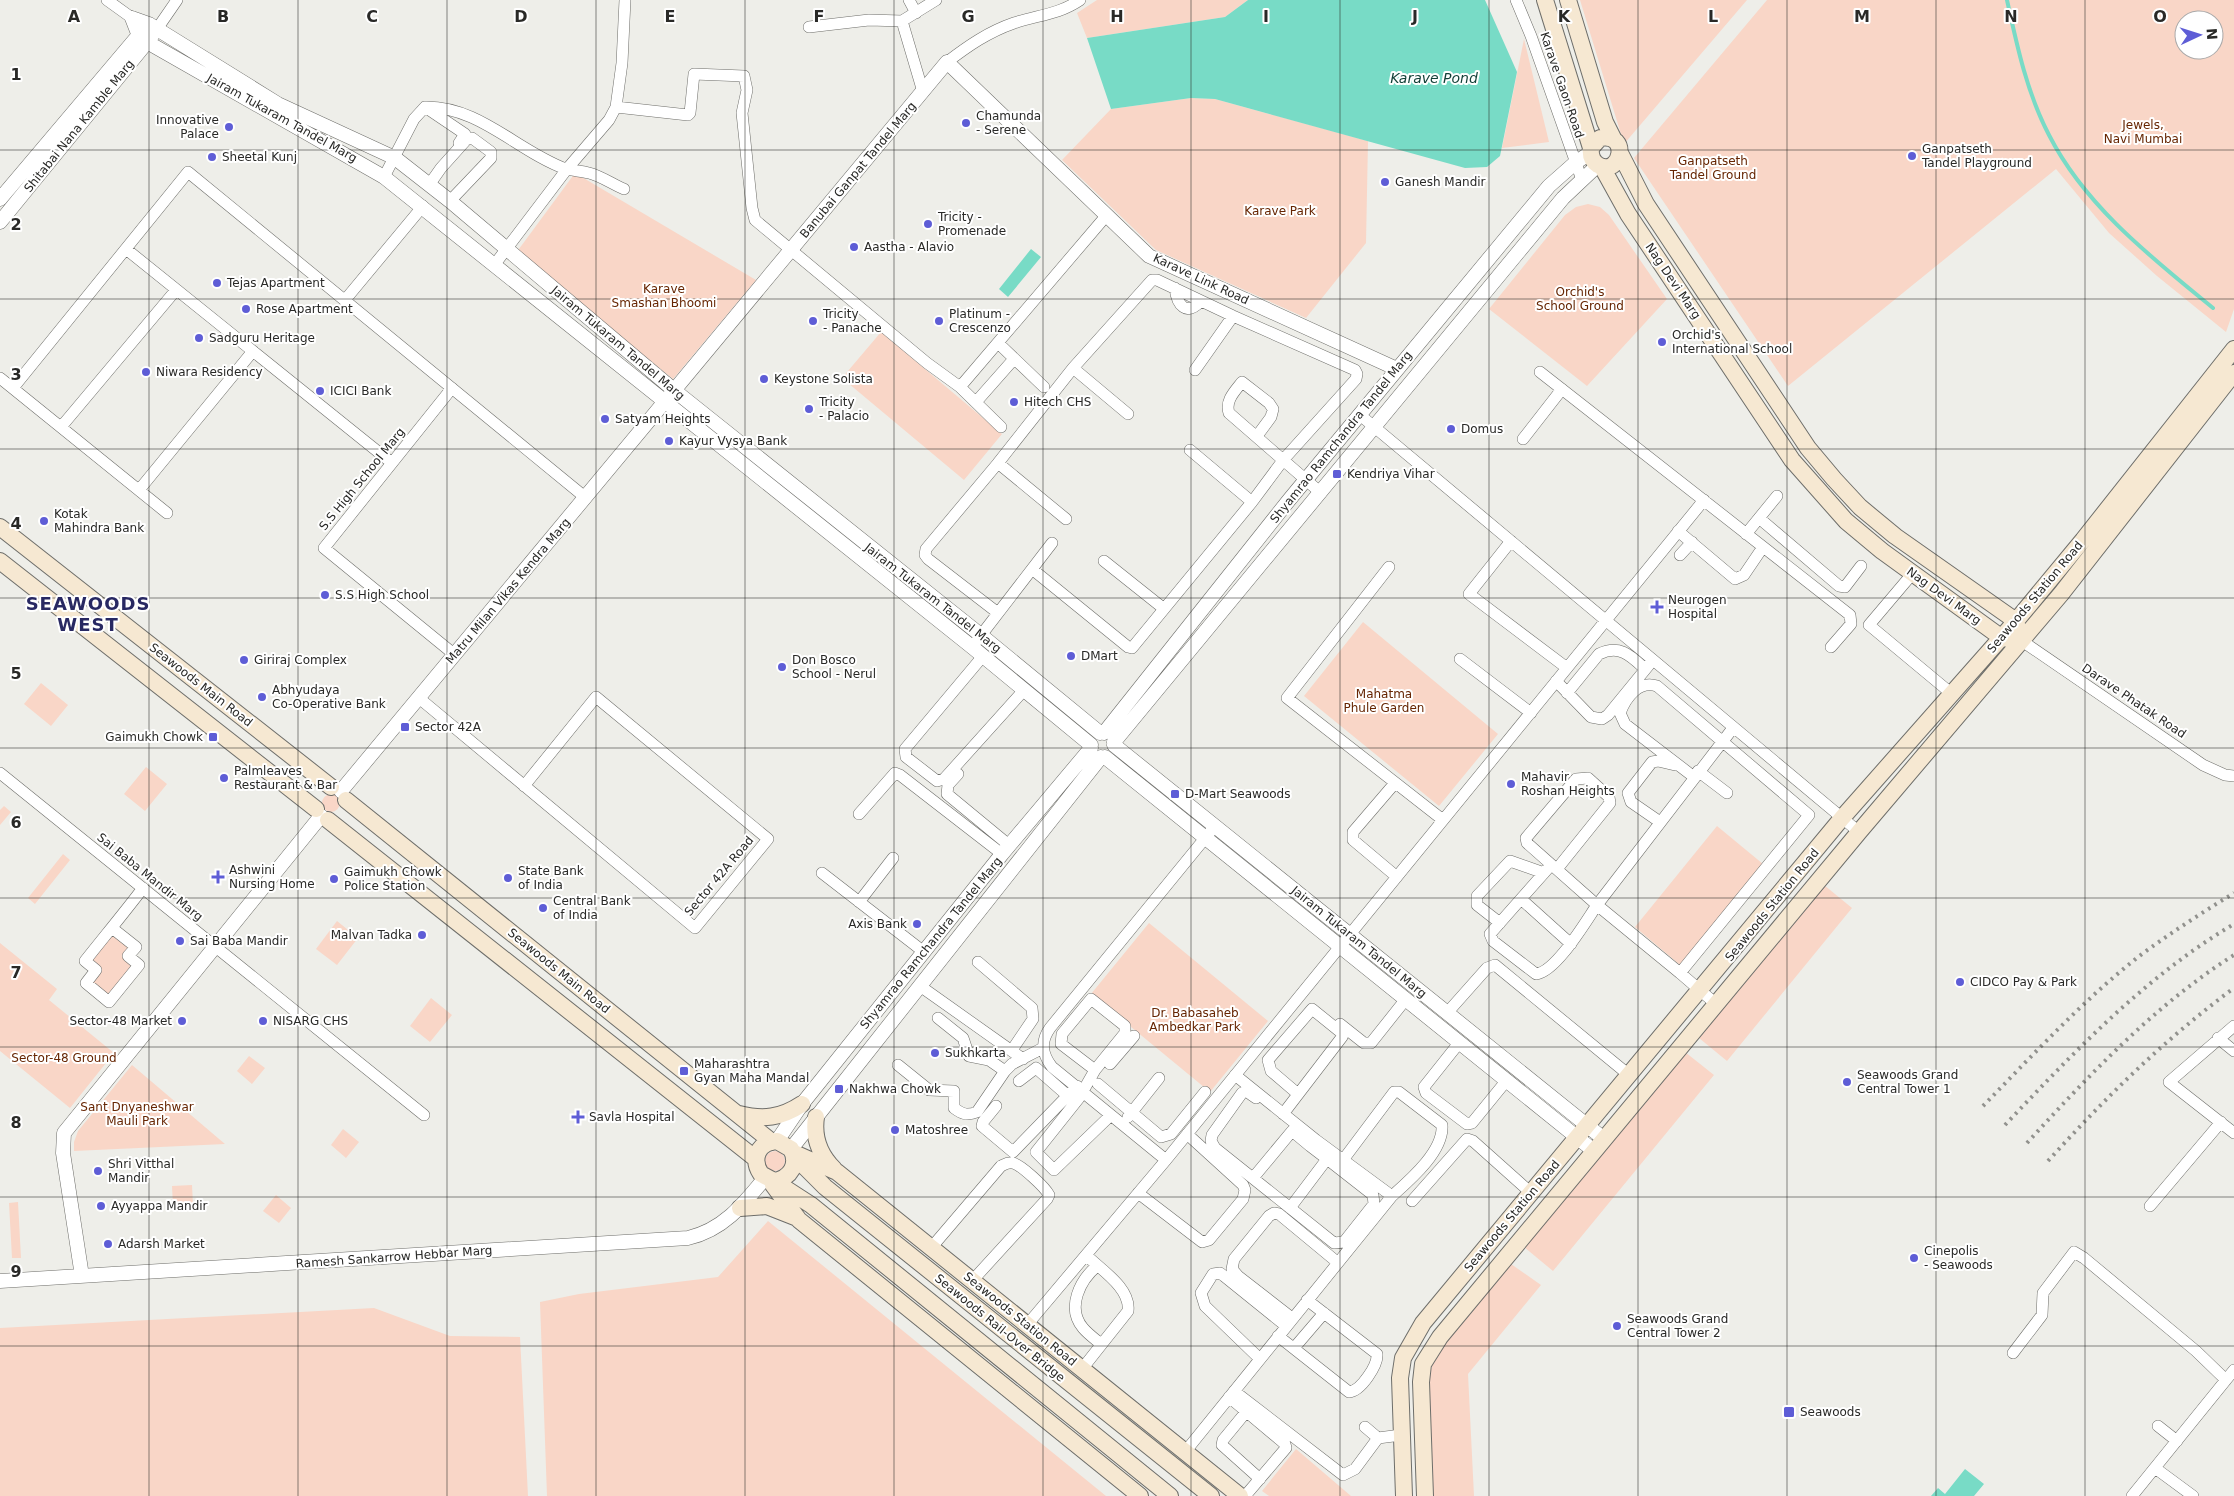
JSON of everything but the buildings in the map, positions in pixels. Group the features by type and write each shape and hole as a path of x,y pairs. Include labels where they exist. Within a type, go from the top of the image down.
{"main road":[{"name":"Nag Devi Marg","path":"1545,0 1595,158 1628,214 1792,460 1846,522 2002,638 2022,641"},
{"name":"Nag Devi Marg","path":"1568,0 1605,122 1646,204 1808,448 1860,508 1895,536 2016,621"},
{"path":"1610,137 1617,146 1616,162 1595,158 1600,138 1610,137"},
{"name":"Seawoods Station Road","path":"1404,1496 1400,1378 1403,1358 1412,1340 1530,1192 1701,991 1842,818 2002,638 2083,540 2234,349"},
{"name":"Seawoods Station Road","path":"1425,1496 1420,1397 1423,1364 1440,1337 1859,832 2022,641 2234,373"},
{"name":"Seawoods Main Road","path":"0,527 339,793 737,1113 785,1148"},
{"name":"Seawoods Main Road","path":"0,561 756,1159"},
{"path":"2016,621 2022,641"},
{"path":"323,789 339,793 343,814 335,819 322,815 314,802 317,794 323,789"},
{"path":"737,1113 758,1118 776,1117 802,1104"},
{"path":"816,1117 817,1144 825,1160 837,1172"},
{"path":"770,1180 780,1180 790,1173 795,1162 785,1148 761,1147 756,1159 758,1170 770,1180 799,1220"},
{"name":"Seawoods Station Road","path":"785,1148 837,1172 1240,1496"},
{"name":"Seawoods Rail-Over Bridge","path":"785,1148 825,1186 972,1306 1211,1496"},
{"name":"Seawoods Rail-Over Bridge","path":"770,1180 811,1204 1170,1496"},
{"path":"740,1208 767,1206 785,1211 799,1220 1140,1496"}],"street":[{"name":"Jairam Tukaram Tandel Marg","path":"107,0 132,18 153,26 278,104 395,158 450,200 675,391 982,636 1447,1013 1582,1132"},
{"path":"153,26 177,0"},
{"path":"495,264 567,169 609,120 616,107 620,87 625,0"},
{"path":"910,0 916,13"},
{"path":"809,27 869,20 902,21 936,0"},
{"name":"Banubai Ganpat Tandel Marg","path":"675,391 947,62 980,38 1015,23 1045,16 1080,0"},
{"name":"Karave Gaon Road","path":"1516,0 1531,36 1582,180"},
{"path":"132,18 143,39"},
{"path":"902,21 923,92"},
{"name":"Shitabai Nana Kamble Marg","path":"0,222 153,26"},
{"name":"Jairam Tukaram Tandel Marg","path":"143,39 384,177 423,206 664,402 978,652 1097,752 1459,1043 1507,1080 1599,1145"},
{"name":"Shitabai Nana Kamble Marg","path":"0,199 143,39"},
{"name":"Karave Link Road","path":"947,62 1149,256 1397,369"},
{"path":"616,107 688,115 690,113 694,74 744,76 746,90 742,113 753,214 758,224 792,250 927,363 960,386 1001,427"},
{"path":"425,106 466,136 428,184"},
{"path":"384,177 414,119 425,106 442,106 466,113 527,150 567,169 590,173 624,189"},
{"path":"428,184 467,139 472,138 491,152 491,158 450,200"},
{"name":"Shyamrao Ramchandra Tandel Marg","path":"1108,738 1306,480 1548,186 1575,163 1595,158"},
{"name":"Shyamrao Ramchandra Tandel Marg","path":"1108,738 1321,493 1563,198 1582,180 1595,158"},
{"path":"12,388 188,172 586,498"},
{"path":"345,300 423,206"},
{"path":"960,386 1106,216"},
{"path":"126,249 392,463"},
{"path":"998,612 928,560 925,553 1073,368 1152,280 1157,280 1232,316 1355,370 1357,374 1356,379 1284,459 1252,502 1163,608 1135,646 1128,647 1032,569"},
{"path":"61,427 176,290"},
{"path":"1195,370 1232,316"},
{"path":"998,343 1044,388"},
{"path":"139,490 253,351"},
{"path":"976,402 1014,359"},
{"path":"1073,368 1128,414"},
{"path":"1540,372 1850,615 1850,624 1831,647"},
{"path":"0,378 167,513"},
{"path":"1257,436 1271,417 1273,409 1269,402 1242,382 1227,406 1229,414 1284,459 1321,493"},
{"name":"S.S High School Marg","path":"452,388 324,548 455,655"},
{"path":"1523,438 1562,389"},
{"name":"Matru Milan Vikas Kendra Marg","path":"339,793 675,391"},
{"path":"1360,415 1859,832"},
{"path":"1190,450 1252,502"},
{"path":"998,463 1066,519"},
{"path":"1746,534 1777,496"},
{"path":"1027,1325 1166,1160 1704,500"},
{"path":"1759,518 1839,586 1845,586 1861,566"},
{"path":"1678,531 1735,579 1744,575 1763,547"},
{"path":"1511,542 1469,594 1567,668"},
{"path":"1680,555 1692,542"},
{"path":"1026,691 944,779 937,781 906,757 905,749 978,652 982,636 998,612 1052,543"},
{"path":"1104,561 1163,608"},
{"path":"1389,567 1287,698 1443,820"},
{"path":"1913,573 1870,625 1952,694"},
{"path":"1830,599 1839,586"},
{"name":"Darave Phatak Road","path":"2022,641 2202,765 2225,775 2234,776"},
{"path":"1567,693 1599,654 1605,651 1619,650 1629,654 1645,670"},
{"path":"1460,659 1531,713"},
{"path":"1556,682 1591,717 1602,719 1608,715 1653,660"},
{"path":"1679,766 1625,724 1620,713 1623,704 1640,686 1645,684 1657,686 1810,816 1680,973"},
{"path":"1006,850 947,794 947,789 1026,691"},
{"name":"Sector 42A Road","path":"419,698 524,786 695,928 768,839 596,697 524,786"},
{"path":"1716,1004 1597,905 1551,869 1527,843 1526,838 1576,779 1588,778 1609,797 1610,803 1551,869 1490,934 1491,938 1536,974 1544,972 1571,944 1597,905 1733,728"},
{"path":"1093,737 1108,738 1112,753 1097,752 1093,737"},
{"name":"Shyamrao Ramchandra Tandel Marg","path":"785,1148 802,1104 1006,850 1097,752"},
{"name":"Shyamrao Ramchandra Tandel Marg","path":"785,1148 816,1117 920,986 1097,752"},
{"path":"1660,822 1631,802 1628,793 1652,762 1658,761 1679,766 1696,774 1727,794"},
{"name":"Sai Baba Mandir Marg","path":"0,773 424,1115"},
{"path":"859,814 895,773 900,774 1006,850"},
{"path":"1396,783 1353,832 1352,837 1353,840 1397,877"},
{"path":"82,1276 63,1153 64,1133 322,815"},
{"path":"1166,1160 1052,1067 1046,1059 1043,1048 1047,1032 1216,826"},
{"path":"859,902 893,858"},
{"path":"1500,923 1476,902 1477,896 1501,869 1510,861 1551,869"},
{"path":"822,873 924,952"},
{"path":"112,928 136,947 128,956 139,965 109,1002 86,983 96,970 85,961 143,888"},
{"path":"1521,899 1571,944"},
{"path":"978,962 1032,1008 1033,1019 1012,1050"},
{"path":"1447,1013 1487,968 1495,965 1630,1075"},
{"path":"920,986 1023,1059"},
{"path":"1081,990 1125,1029 1125,1033 1095,1070 1079,1098 1036,1149 1036,1152 1054,1170 1111,1115"},
{"path":"1301,994 1367,1044 1371,1043 1406,999"},
{"path":"1091,1000 1062,1034 1061,1039 1062,1044 1095,1070"},
{"path":"1283,1114 1344,1034 1312,1008 1268,1060 1268,1066 1274,1074 1298,1094"},
{"path":"938,1018 963,1038 969,1056 989,1060 1005,1071"},
{"path":"1280,1021 1292,1030"},
{"path":"2234,1026 2169,1082 2234,1133"},
{"path":"1098,1084 1099,1077 1134,1036"},
{"path":"2218,1038 2234,1052"},
{"path":"1459,1043 1424,1086 1426,1093 1467,1124 1472,1123 1507,1080"},
{"path":"898,1065 928,1090 954,1091 954,1108 962,1114 977,1112 1005,1071 1043,1048"},
{"path":"1019,1081 1036,1068 1068,1096"},
{"path":"1235,1075 1283,1114 1313,1143 1327,1160 1373,1195 1374,1204 1344,1242 1334,1243 1215,1148 1211,1141 1212,1135 1242,1093 1246,1091 1252,1094 1292,1131 1313,1143 1343,1160 1392,1196"},
{"path":"1122,1124 1159,1078"},
{"path":"996,1106 982,1126 1013,1152 1068,1096 1098,1084"},
{"path":"1098,1084 1158,1136 1165,1137 1170,1134 1205,1092"},
{"path":"1185,1452 1337,1262 1437,1146 1442,1133 1442,1125 1399,1092 1394,1092 1343,1160"},
{"path":"2150,1206 2221,1122"},
{"path":"1253,1178 1292,1131"},
{"path":"1138,1194 1202,1242 1209,1240 1244,1200 1246,1190 1243,1185 1187,1134"},
{"path":"1404,1185 1414,1198 1467,1140 1473,1141 1530,1192"},
{"path":"1290,1208 1327,1160"},
{"path":"931,1248 1001,1166 1007,1163 1015,1164 1046,1188 1049,1195 1047,1199 972,1281"},
{"name":"Ramesh Sankarrow Hebbar Marg","path":"0,1281 688,1238 710,1231 727,1220 770,1180"},
{"path":"1289,1322 1238,1276 1232,1269 1234,1258 1269,1216 1274,1213 1279,1214 1337,1262"},
{"path":"2013,1353 2042,1315 2043,1292 2074,1252 2084,1258 2196,1351 2232,1374 2132,1496"},
{"path":"1082,1369 1128,1311 1129,1307 1125,1292 1086,1256"},
{"path":"1096,1266 1081,1281 1077,1292 1076,1310 1083,1328 1101,1344"},
{"path":"1260,1359 1205,1306 1201,1293 1213,1274 1220,1273 1289,1322"},
{"path":"1278,1336 1349,1392 1354,1392 1359,1387 1378,1360 1377,1354 1307,1300"},
{"path":"1294,1348 1324,1313"},
{"path":"1231,1394 1343,1475 1355,1469 1378,1438 1401,1435"},
{"path":"1231,1394 1246,1412 1285,1444 1286,1448 1245,1496"},
{"path":"1246,1412 1223,1440 1222,1445 1260,1479"},
{"path":"2158,1426 2177,1441"},
{"path":"1365,1427 1378,1438"},
{"path":"2155,1468 2193,1496"}],"green space":[{"path":"1097,0 1248,0 1225,17 1087,38 1077,13"},
{"path":"1580,0 1747,0 1624,144"},
{"path":"1767,0 2234,0 2234,309 2226,332 2157,276 2109,233 2056,169 1788,386 1634,158"},
{"path":"1524,39 1549,142 1502,148"},
{"name":"Karave Park","path":"1191,98 1215,99 1368,141 1366,243 1306,318 1156,250 1062,160 1111,109"},
{"name":"Karave Smashan Bhoomi","path":"575,173 756,280 673,379 516,253"},
{"name":"Orchid's School Ground","path":"1588,204 1600,207 1609,215 1667,299 1587,386 1489,309 1565,215 1576,207"},
{"path":"881,332 1002,434 964,480 842,378"},
{"name":"Mahatma Phule Garden","path":"1363,622 1498,734 1439,806 1304,696"},
{"path":"41,683 68,705 51,726 24,704"},
{"path":"146,767 167,784 145,811 124,794"},
{"path":"331,794 337,797 340,803 337,809 331,812 325,809 322,803 325,797"},
{"path":"4,806 11,812 0,825 0,810"},
{"path":"1717,826 1763,864 1680,965 1635,927"},
{"path":"63,854 70,860 35,904 28,898"},
{"path":"1824,885 1852,908 1727,1061 1699,1038"},
{"path":"337,921 358,938 337,965 316,949"},
{"name":"Dr. Babasaheb Ambedkar Park","path":"1149,923 1268,1021 1210,1092 1091,994"},
{"path":"112,928 136,947 128,956 139,965 109,1002 86,983 96,970 85,961"},
{"name":"Sector-48 Ground","path":"0,943 57,989 49,1000 114,1053 70,1108 0,1051"},
{"path":"431,998 452,1015 430,1042 410,1026"},
{"path":"1685,1052 1714,1075 1553,1271 1524,1247"},
{"path":"249,1056 265,1068 252,1084 237,1071"},
{"name":"Sant Dnyaneshwar Mauli Park","path":"132,1065 225,1144 74,1151 74,1142 78,1131"},
{"path":"343,1129 359,1142 346,1158 331,1145"},
{"path":"775,1151 782,1154 785,1161 782,1168 775,1171 768,1168 765,1161 768,1154"},
{"path":"192,1185 193,1205 173,1206 172,1186"},
{"path":"276,1195 291,1208 279,1223 263,1211"},
{"path":"18,1202 21,1258 12,1258 9,1203"},
{"path":"768,1221 1106,1496 547,1496 540,1302 579,1294 718,1277"},
{"path":"1511,1264 1541,1285 1468,1374 1474,1496 1432,1496 1427,1403 1428,1384 1432,1367 1437,1353"},
{"path":"374,1308 450,1336 520,1337 528,1496 0,1496 0,1328"},
{"path":"1296,1449 1351,1496 1269,1496 1262,1491"}],"water":[{"name":"Karave Pond","path":"1248,0 1485,0 1517,72 1500,156 1487,167 1465,168 1215,99 1191,98 1111,109 1087,38 1225,17"},
{"path":"1031,249 1041,257 1008,297 999,289"},
{"path":"1965,1469 1984,1484 1974,1496 1931,1496 1938,1488 1945,1494"}],"waterway":[{"path":"2007,0 2019,52 2035,103 2041,119 2064,161 2081,185 2122,229 2213,308"}],"railway":[{"path":"1983,1106 2060,1027 2121,971 2165,938 2234,893"},
{"path":"2005,1125 2085,1043 2141,991 2171,967 2234,924"},
{"path":"2027,1143 2099,1066 2150,1018 2234,955"},
{"path":"2048,1161 2092,1114 2160,1048 2234,988"}],"place":[{"name":"Chamunda - Serene","path":"966,123"},
{"name":"Innovative Palace","path":"229,127"},
{"name":"Ganpatseth Tandel Playground","path":"1912,156"},
{"name":"Sheetal Kunj","path":"212,157"},
{"name":"Ganesh Mandir","path":"1385,182"},
{"name":"Tricity - Promenade","path":"928,224"},
{"name":"Aastha - Alavio","path":"854,247"},
{"name":"Tejas Apartment","path":"217,283"},
{"name":"Rose Apartment","path":"246,309"},
{"name":"Tricity - Panache","path":"813,321"},
{"name":"Platinum - Crescenzo","path":"939,321"},
{"name":"Sadguru Heritage","path":"199,338"},
{"name":"Orchid's International School","path":"1662,342"},
{"name":"Niwara Residency","path":"146,372"},
{"name":"Keystone Solista","path":"764,379"},
{"name":"ICICI Bank","path":"320,391"},
{"name":"Hitech CHS","path":"1014,402"},
{"name":"Tricity - Palacio","path":"809,409"},
{"name":"Satyam Heights","path":"605,419"},
{"name":"Domus","path":"1451,429"},
{"name":"Kayur Vysya Bank","path":"669,441"},
{"name":"Kendriya Vihar","path":"1337,474"},
{"name":"Kotak Mahindra Bank","path":"44,521"},
{"name":"S.S High School","path":"325,595"},
{"name":"Neurogen Hospital","path":"1657,607"},
{"name":"DMart","path":"1071,656"},
{"name":"Giriraj Complex","path":"244,660"},
{"name":"Don Bosco School - Nerul","path":"782,667"},
{"name":"Abhyudaya Co-Operative Bank","path":"262,697"},
{"name":"Sector 42A","path":"405,727"},
{"name":"Gaimukh Chowk","path":"213,737"},
{"name":"Palmleaves Restaurant & Bar","path":"224,778"},
{"name":"Mahavir Roshan Heights","path":"1511,784"},
{"name":"D-Mart Seawoods","path":"1175,794"},
{"name":"Ashwini Nursing Home","path":"218,877"},
{"name":"State Bank of India","path":"508,878"},
{"name":"Gaimukh Chowk Police Station","path":"334,879"},
{"name":"Central Bank of India","path":"543,908"},
{"name":"Axis Bank","path":"917,924"},
{"name":"Malvan Tadka","path":"422,935"},
{"name":"Sai Baba Mandir","path":"180,941"},
{"name":"CIDCO Pay & Park","path":"1960,982"},
{"name":"Sector-48 Market","path":"182,1021"},
{"name":"NISARG CHS","path":"263,1021"},
{"name":"Sukhkarta","path":"935,1053"},
{"name":"Maharashtra Gyan Maha Mandal","path":"684,1071"},
{"name":"Seawoods Grand Central Tower 1","path":"1847,1082"},
{"name":"Nakhwa Chowk","path":"839,1089"},
{"name":"Savla Hospital","path":"578,1117"},
{"name":"Matoshree","path":"895,1130"},
{"name":"Shri Vitthal Mandir","path":"98,1171"},
{"name":"Ayyappa Mandir","path":"101,1206"},
{"name":"Adarsh Market","path":"108,1244"},
{"name":"Cinepolis - Seawoods","path":"1914,1258"},
{"name":"Seawoods Grand Central Tower 2","path":"1617,1326"},
{"name":"Seawoods","path":"1789,1412"}],"district":[{"name":"SEAWOODS WEST","path":"88,613"}],"park label":[{"name":"Jewels, Navi Mumbai","path":"2143,132"},
{"name":"Ganpatseth Tandel Ground","path":"1713,168"}]}
